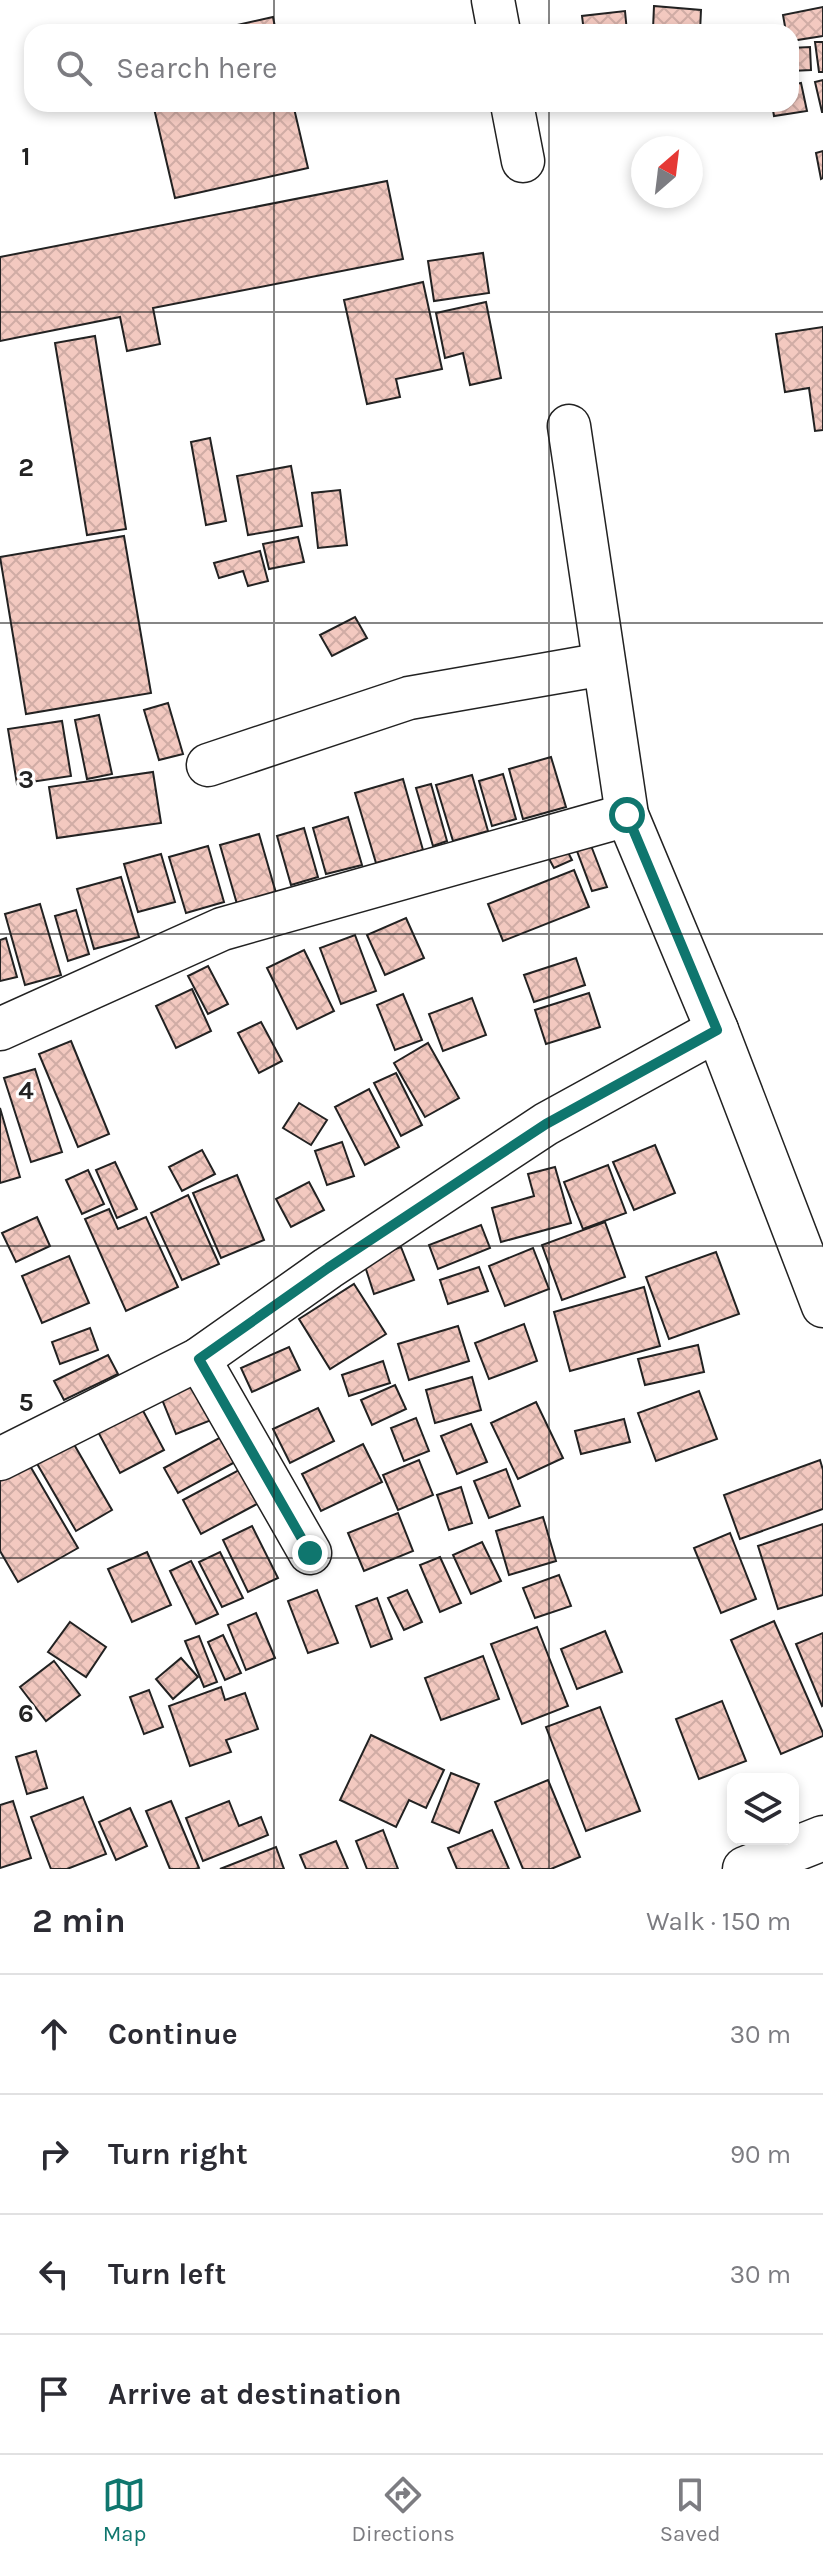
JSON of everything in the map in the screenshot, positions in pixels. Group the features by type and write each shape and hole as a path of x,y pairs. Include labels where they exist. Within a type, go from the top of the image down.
{"main road":[{"path":"745,1869 821,1842"}],"street":[{"path":"493,0 498,24"},
{"path":"514,112 523,161"},
{"path":"569,426 627,815 717,1030 823,1306"},
{"path":"208,765 409,698 604,664"},
{"path":"0,1029 222,929 627,815"},
{"path":"0,1459 199,1359 328,1268 546,1124 717,1030"},
{"path":"199,1359 310,1553"}],"building":[{"path":"654,6 701,10 700,24 653,24"},
{"path":"823,7 823,36 799,40 799,24 785,24 783,15"},
{"path":"625,11 626,24 583,24 582,16"},
{"path":"273,17 274,24 242,24"},
{"path":"815,42 823,42 823,72 819,72"},
{"path":"810,47 811,70 799,71 799,48"},
{"path":"823,80 823,112 822,112 815,82"},
{"path":"799,83 807,111 774,116 773,112 799,112"},
{"path":"155,112 295,112 308,168 175,198"},
{"path":"823,151 823,178 821,179 816,153"},
{"path":"387,181 403,259 153,308 160,344 127,351 120,317 0,341 0,257"},
{"path":"483,253 489,293 434,301 428,261"},
{"path":"423,282 442,369 396,379 400,397 367,404 344,300"},
{"path":"486,302 501,378 470,385 463,353 445,358 436,313"},
{"path":"823,327 823,430 815,431 809,388 785,392 776,334"},
{"path":"95,336 126,529 87,535 55,343"},
{"path":"210,438 226,521 206,525 191,442"},
{"path":"291,466 302,526 248,535 237,476"},
{"path":"340,490 347,545 318,548 312,493"},
{"path":"124,536 151,693 26,714 0,557"},
{"path":"298,537 304,562 269,569 263,544"},
{"path":"260,551 268,581 248,586 243,571 219,578 214,563"},
{"path":"355,617 367,638 332,656 320,635"},
{"path":"168,703 183,754 159,760 144,710"},
{"path":"99,715 112,774 87,779 75,720"},
{"path":"62,721 71,776 17,784 8,729"},
{"path":"551,757 566,807 523,819 509,769"},
{"path":"153,772 161,823 57,838 49,787"},
{"path":"503,774 516,819 492,826 479,781"},
{"path":"472,775 488,831 453,841 436,785"},
{"path":"403,779 423,850 376,863 355,793"},
{"path":"431,784 447,841 433,846 416,788"},
{"path":"348,817 362,865 326,874 313,828"},
{"path":"304,828 318,877 291,885 277,836"},
{"path":"585,830 607,887 592,891 571,835"},
{"path":"259,834 276,893 237,904 220,845"},
{"path":"559,835 572,860 554,868 541,844"},
{"path":"208,846 224,902 186,913 169,857"},
{"path":"161,854 175,902 138,912 124,864"},
{"path":"574,870 589,907 503,941 488,904"},
{"path":"121,877 139,937 94,949 77,889"},
{"path":"40,904 61,975 25,985 5,914"},
{"path":"76,910 89,954 68,961 55,916"},
{"path":"406,918 424,958 385,975 367,935"},
{"path":"355,935 376,991 341,1004 320,948"},
{"path":"6,938 17,977 0,981 0,940"},
{"path":"304,950 334,1011 297,1029 267,968"},
{"path":"576,958 585,985 534,1002 524,975"},
{"path":"208,966 228,1004 208,1014 188,976"},
{"path":"192,989 211,1031 176,1048 156,1006"},
{"path":"589,993 600,1027 546,1044 535,1010"},
{"path":"403,994 422,1040 395,1050 377,1005"},
{"path":"472,998 486,1035 443,1051 429,1014"},
{"path":"261,1022 282,1061 259,1073 238,1033"},
{"path":"71,1041 109,1134 78,1147 39,1054"},
{"path":"428,1043 459,1098 425,1117 394,1063"},
{"path":"35,1069 62,1152 31,1162 4,1078"},
{"path":"396,1073 422,1125 401,1136 374,1083"},
{"path":"369,1089 399,1147 365,1165 335,1107"},
{"path":"299,1103 327,1120 311,1145 283,1128"},
{"path":"0,1108 20,1177 0,1183"},
{"path":"342,1142 354,1176 327,1185 315,1151"},
{"path":"655,1145 675,1193 634,1210 613,1162"},
{"path":"202,1150 215,1174 182,1191 169,1167"},
{"path":"115,1162 137,1209 117,1218 96,1170"},
{"path":"608,1165 626,1213 583,1229 564,1182"},
{"path":"555,1167 571,1223 501,1242 492,1208 534,1196 528,1174"},
{"path":"88,1170 104,1204 82,1214 66,1180"},
{"path":"237,1175 264,1240 221,1258 193,1193"},
{"path":"309,1182 324,1210 291,1227 276,1199"},
{"path":"188,1195 219,1264 182,1280 151,1213"},
{"path":"109,1209 118,1229 146,1217 178,1287 126,1311 85,1219"},
{"path":"37,1217 50,1246 16,1262 2,1233"},
{"path":"605,1222 625,1277 562,1300 542,1245"},
{"path":"481,1225 490,1248 438,1269 429,1245"},
{"path":"401,1247 414,1280 374,1294 363,1260"},
{"path":"533,1248 549,1289 505,1306 489,1266"},
{"path":"716,1252 739,1314 669,1339 646,1277"},
{"path":"69,1256 89,1303 42,1323 22,1276"},
{"path":"479,1267 488,1291 448,1304 440,1280"},
{"path":"354,1284 386,1334 330,1369 299,1319"},
{"path":"644,1287 660,1346 570,1371 554,1312"},
{"path":"524,1324 537,1361 489,1379 475,1343"},
{"path":"458,1326 469,1361 409,1380 398,1344"},
{"path":"90,1328 98,1350 60,1364 52,1342"},
{"path":"698,1345 704,1372 645,1385 638,1359"},
{"path":"289,1347 300,1370 252,1392 241,1368"},
{"path":"108,1355 118,1374 64,1400 54,1381"},
{"path":"383,1361 390,1383 349,1396 342,1375"},
{"path":"202,1370 219,1417 176,1434 157,1387"},
{"path":"472,1377 481,1410 435,1423 426,1390"},
{"path":"395,1385 406,1409 372,1425 361,1400"},
{"path":"699,1391 717,1439 656,1461 638,1413"},
{"path":"536,1402 563,1458 518,1479 491,1423"},
{"path":"141,1407 164,1450 120,1473 97,1430"},
{"path":"318,1408 334,1441 290,1463 273,1429"},
{"path":"416,1418 429,1451 404,1461 391,1428"},
{"path":"624,1419 630,1442 581,1454 575,1431"},
{"path":"471,1424 487,1462 457,1474 441,1436"},
{"path":"234,1430 248,1455 178,1493 164,1468"},
{"path":"68,1434 112,1510 76,1531 32,1455"},
{"path":"363,1444 382,1482 321,1511 302,1474"},
{"path":"26,1459 78,1548 18,1582 0,1551 0,1474"},
{"path":"419,1460 433,1495 398,1510 383,1475"},
{"path":"820,1460 823,1509 740,1539 724,1495"},
{"path":"252,1463 270,1497 201,1534 183,1500"},
{"path":"506,1469 520,1506 489,1518 474,1481"},
{"path":"461,1487 472,1523 449,1530 437,1495"},
{"path":"398,1513 413,1551 364,1571 348,1533"},
{"path":"543,1517 556,1561 509,1575 496,1531"},
{"path":"823,1524 823,1595 778,1609 758,1546"},
{"path":"252,1526 278,1578 248,1592 223,1540"},
{"path":"730,1533 756,1599 721,1613 694,1548"},
{"path":"482,1542 501,1581 471,1594 453,1555"},
{"path":"147,1552 171,1605 132,1622 108,1569"},
{"path":"220,1552 243,1598 222,1607 199,1562"},
{"path":"440,1557 461,1603 440,1612 420,1565"},
{"path":"191,1561 218,1614 196,1624 170,1571"},
{"path":"559,1575 571,1606 535,1618 523,1588"},
{"path":"317,1590 338,1643 308,1653 288,1601"},
{"path":"407,1590 422,1622 404,1630 388,1598"},
{"path":"377,1598 392,1639 371,1647 356,1606"},
{"path":"256,1613 275,1658 246,1670 228,1625"},
{"path":"774,1621 823,1733 823,1736 781,1754 731,1640"},
{"path":"70,1622 106,1647 86,1677 48,1652"},
{"path":"537,1627 568,1706 522,1724 491,1644"},
{"path":"605,1631 622,1672 577,1689 561,1649"},
{"path":"823,1633 823,1705 822,1706 796,1644"},
{"path":"223,1635 241,1673 225,1680 208,1642"},
{"path":"199,1636 217,1682 204,1687 185,1641"},
{"path":"483,1656 499,1699 441,1720 425,1678"},
{"path":"181,1658 198,1677 173,1699 156,1679"},
{"path":"54,1661 80,1695 46,1721 20,1687"},
{"path":"221,1687 225,1700 245,1693 258,1729 226,1740 231,1752 190,1766 169,1706"},
{"path":"149,1690 163,1727 144,1734 130,1697"},
{"path":"722,1701 746,1761 699,1779 676,1719"},
{"path":"600,1707 640,1811 586,1831 546,1727"},
{"path":"371,1735 444,1770 426,1808 409,1800 396,1827 340,1800"},
{"path":"36,1751 47,1788 27,1794 16,1757"},
{"path":"451,1773 479,1784 459,1833 432,1822"},
{"path":"548,1780 580,1857 551,1869 523,1869 495,1802"},
{"path":"83,1797 106,1854 67,1869 51,1869 31,1817"},
{"path":"13,1801 31,1858 0,1868 0,1805"},
{"path":"171,1801 199,1868 170,1869 146,1811"},
{"path":"229,1801 239,1826 261,1817 268,1835 203,1861 186,1818"},
{"path":"130,1808 147,1846 116,1860 99,1822"},
{"path":"383,1830 398,1869 367,1869 356,1841"},
{"path":"492,1830 509,1869 457,1869 448,1848"},
{"path":"336,1841 348,1869 306,1869 300,1855"},
{"path":"276,1847 284,1869 220,1869"}],"route":[{"path":"310,1553 199,1359 328,1268 546,1124 717,1030 627,815"}]}
